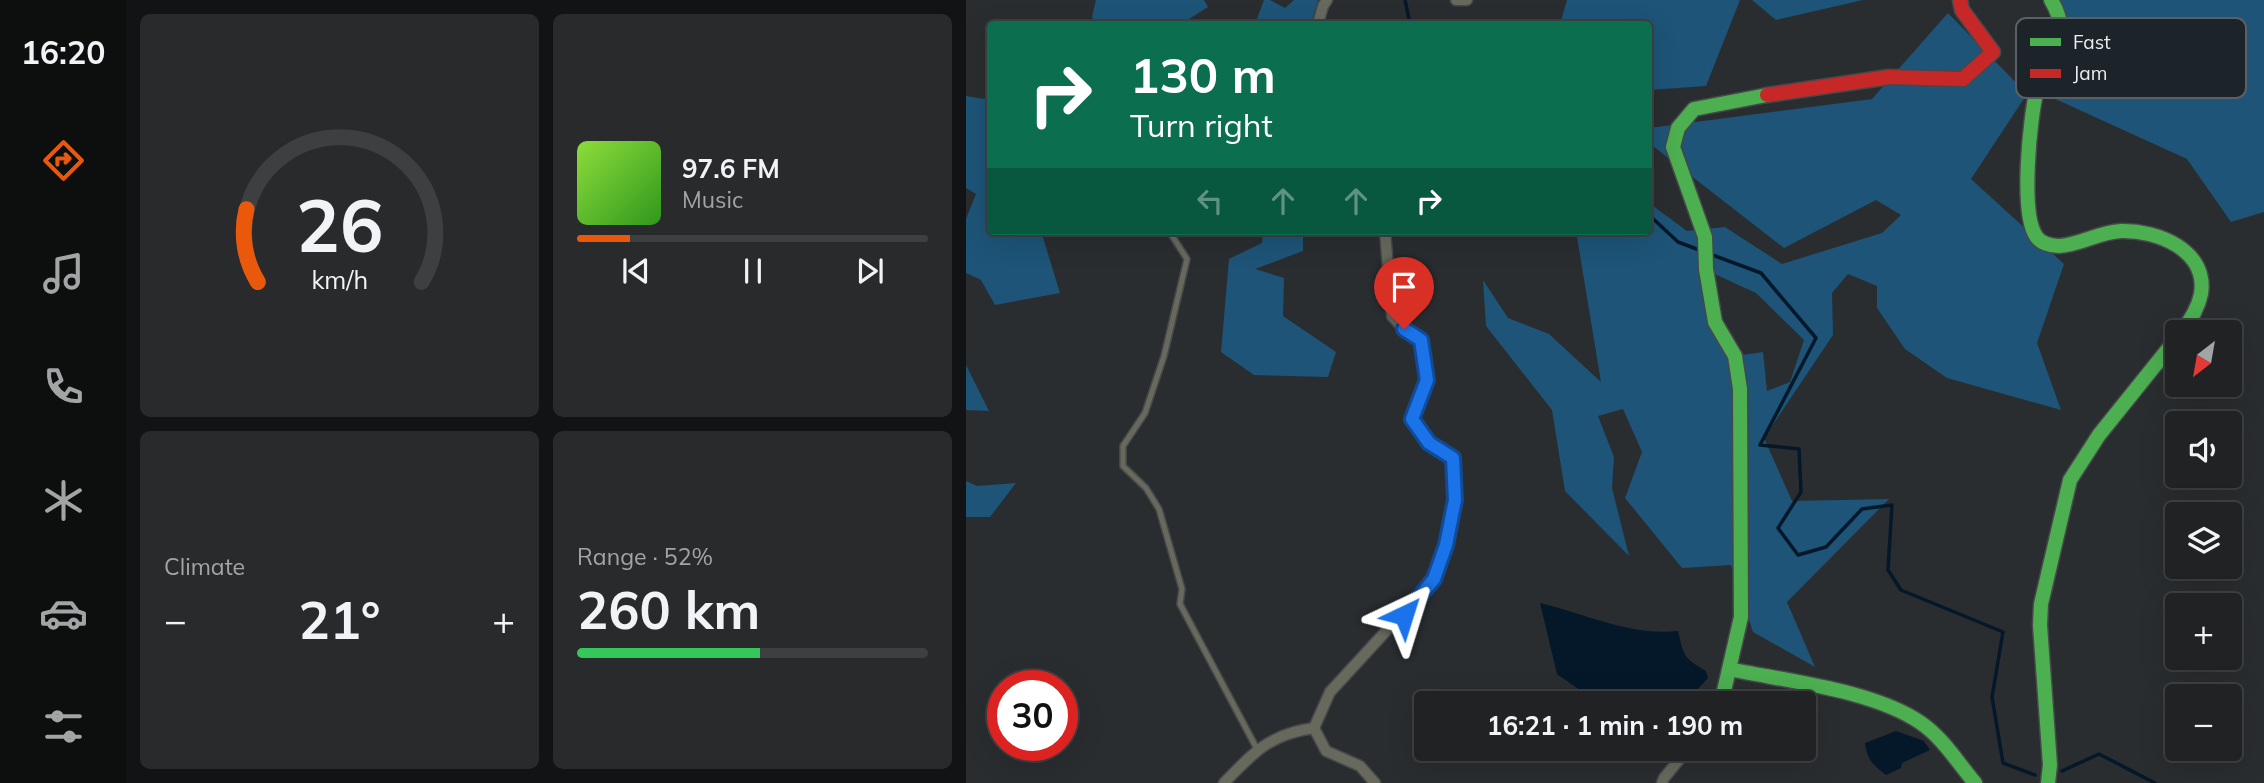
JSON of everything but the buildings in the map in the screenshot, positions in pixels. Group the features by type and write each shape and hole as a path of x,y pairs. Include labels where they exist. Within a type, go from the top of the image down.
{"street":[{"path":"1319,21 1327,0"},
{"path":"1457,0 1467,0"},
{"path":"1724,691 1741,617 1740,389 1735,356 1715,322 1706,269 1705,237 1673,147 1678,128 1694,109 1764,95 1889,77 1963,79 1993,52 1962,10 1960,0"},
{"path":"2051,0 2059,18"},
{"path":"2035,98 2029,191 2030,219 2035,235 2052,246 2113,232 2139,232 2167,240 2197,264 2203,281 2198,307 2190,320"},
{"path":"1314,728 1330,692 1434,579 1446,545 1455,500 1453,458 1429,443 1412,419 1427,380 1421,340 1404,329 1392,316 1385,235"},
{"path":"2048,783 2050,765 2040,625 2041,604 2070,480 2099,435 2165,353"},
{"path":"1729,669 1889,706 1921,723 1938,738 1975,783"},
{"path":"1224,783 1257,749 1292,732 1314,728"},
{"path":"1314,728 1326,751 1360,766 1375,783"},
{"path":"1662,783 1678,761"}],"lane":[{"path":"1171,235 1186,259 1164,356 1144,413 1123,446 1123,466 1146,488 1159,509 1182,589 1180,604 1257,749"}],"shaded area":[{"path":"1096,0 1204,0 1208,7 1186,21 1093,21"},
{"path":"1264,0 1270,0 1285,8 1294,0 1318,0 1312,21 1256,21"},
{"path":"1567,0 1740,0 1706,86 1652,90 1652,21 1561,21"},
{"path":"1752,0 1863,0 1776,20"},
{"path":"2060,0 2264,0 2264,212 2231,222 2187,159 2053,98 2246,98 2246,18 2065,18"},
{"path":"1948,13 2016,83 2016,98 2024,98 1971,179 2064,264 2037,343 2061,410 1947,378 1905,349 1877,308 1877,286 1848,274 1832,293 1833,335 1764,438 1792,501 1889,499 1787,602 1815,667 1753,632 1731,565 1682,568 1625,498 1642,452 1623,409 1598,416 1614,457 1612,488 1629,556 1565,491 1552,410 1486,326 1483,280 1508,318 1549,334 1601,382 1577,235 1652,235 1652,205 1687,231 1725,227 1782,264 1882,233 1901,215 1876,200 1784,248 1652,145 1652,128 1872,99","holes":["1706,270 1756,293 1804,340 1790,382 1767,391 1763,352 1735,356 1715,322"]},
{"path":"966,96 987,100 987,235 1042,235 1060,293 995,305 981,280 966,273 966,219 976,194 966,188"},
{"path":"1263,235 1303,235 1303,251 1255,269 1284,278 1283,316 1336,352 1328,377 1254,375 1221,352 1229,259 1262,243"},
{"path":"966,365 989,411 966,410"},
{"path":"966,481 977,486 1016,483 990,517 966,517"},
{"path":"1540,603 1625,627 1660,632 1678,631 1686,656 1706,671 1708,678 1697,691 1581,691 1557,674"},
{"path":"1896,731 1924,741 1930,750 1902,763 1901,768 1886,775 1871,762 1865,743"}],"waterway":[{"path":"1405,0 1409,21"},
{"path":"1652,218 1678,242 1702,251"},
{"path":"1710,254 1761,273 1816,338 1760,445 1799,449 1801,492 1778,528 1798,555 1826,547 1862,509 1892,505 1888,570 1901,590 2003,632 1992,697 2003,763 2035,775"},
{"path":"2062,771 2099,754 2155,783"}],"traffic: fast":[{"path":"2051,0 2059,18"},
{"path":"1724,691 1741,617 1740,389 1735,356 1715,322 1706,269 1705,237 1673,147 1678,128 1694,109 1767,95"},
{"path":"2035,98 2027,186 2031,224 2036,236 2043,242 2059,246 2121,231 2150,234 2177,246 2197,265 2201,279 2198,305 2189,320"},
{"path":"2048,783 2050,765 2040,625 2041,604 2070,480 2099,435 2165,353"},
{"path":"1729,669 1828,688 1879,702 1901,712 1921,723 1936,736 1975,783"}],"traffic: jam":[{"path":"1767,95 1889,77 1963,79 1993,52 1962,10 1960,0"}],"route":[{"path":"1404,329 1421,340 1427,380 1412,419 1429,443 1453,458 1455,500 1446,545 1434,579 1404,615"}]}
